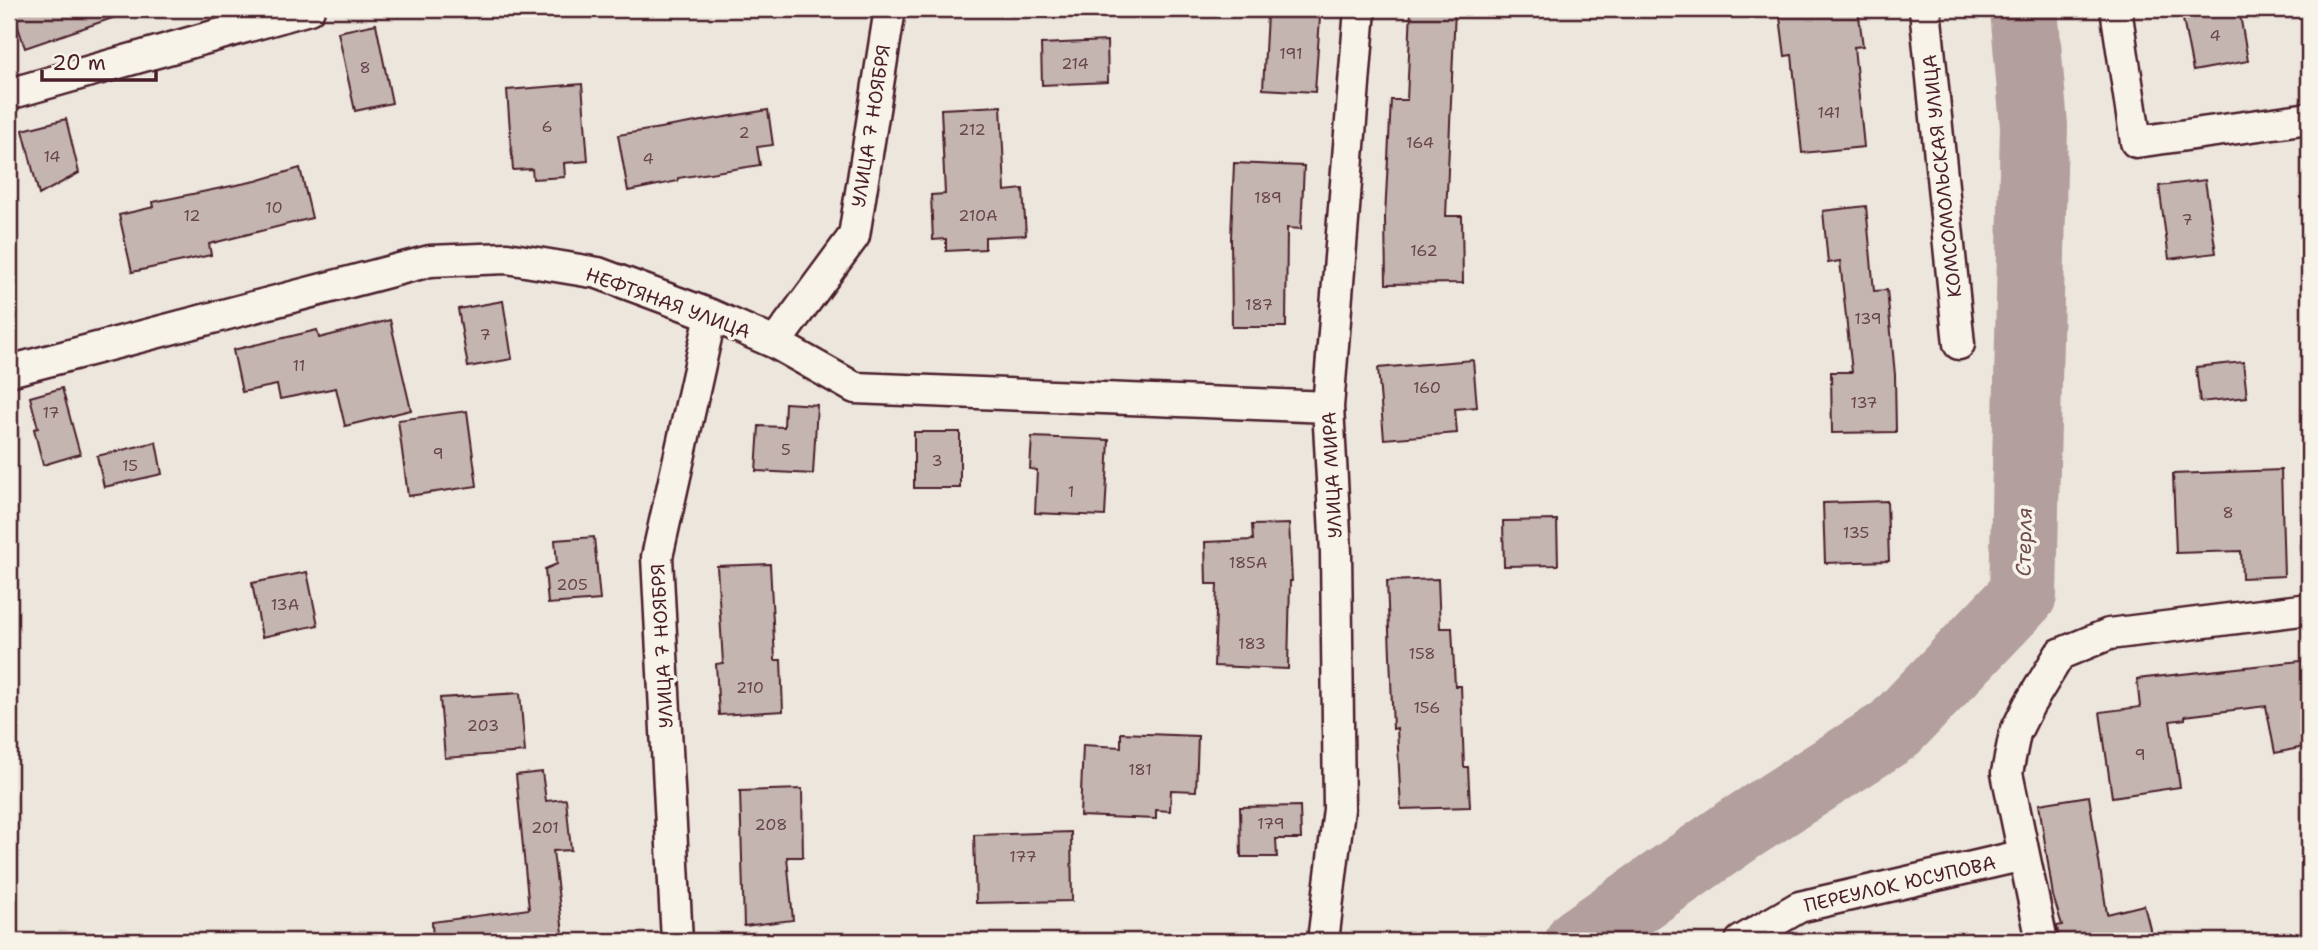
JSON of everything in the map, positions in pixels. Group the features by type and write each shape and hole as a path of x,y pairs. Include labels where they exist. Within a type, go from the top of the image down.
{"street":[{"path":"9,94 309,9"},
{"name":"УЛИЦА 7 НОЯБРЯ","path":"775,343 854,236 890,9"},
{"name":"УЛИЦА МИРА","path":"1323,941 1339,809 1336,552 1328,407 1360,9"},
{"name":"КОМСОМОЛЬСКАЯ УЛИЦА","path":"1925,9 1959,344"},
{"path":"2116,9 2136,142 2309,118"},
{"name":"НЕФТЯНАЯ УЛИЦА","path":"9,371 430,261 507,258 598,273 711,315 775,343 855,388 1328,407"},
{"name":"УЛИЦА 7 НОЯБРЯ","path":"677,941 657,557 711,315"},
{"path":"2042,941 2007,773 2015,733 2060,654 2109,634 2309,609"},
{"name":"ПЕРЕУЛОК ЮСУПОВА","path":"1741,941 1799,907 2024,855"}],"building":[{"path":"12,9 123,9 124,14 25,48"},
{"path":"1411,9 1455,9 1446,216 1462,216 1463,283 1386,284 1385,217 1391,100 1407,100"},
{"path":"1779,9 1858,9 1863,46 1854,47 1864,147 1802,153 1792,55 1785,56"},
{"path":"2181,9 2239,9 2248,61 2193,71"},
{"path":"1267,14 1320,17 1315,92 1263,89"},
{"path":"376,24 392,103 355,111 338,32"},
{"path":"1107,41 1108,82 1042,85 1041,44"},
{"path":"582,84 588,161 564,163 565,177 533,179 532,169 513,170 507,90"},
{"path":"1001,106 1005,191 1023,189 1026,235 985,237 985,249 946,251 946,239 933,240 931,195 945,194 941,109"},
{"path":"768,110 773,145 757,147 760,165 678,178 678,181 628,191 618,135"},
{"path":"66,119 79,173 39,195 23,130"},
{"path":"1234,163 1304,166 1301,229 1287,228 1286,327 1232,327"},
{"path":"300,168 312,218 209,244 211,255 132,272 119,215 154,207 153,202 256,181"},
{"path":"2205,180 2216,253 2169,259 2159,186"},
{"path":"1866,206 1874,291 1887,290 1895,375 1896,432 1832,433 1831,372 1852,372 1840,261 1828,263 1823,211"},
{"path":"503,301 512,359 468,367 458,309"},
{"path":"390,320 411,410 345,426 336,388 280,399 277,385 242,392 233,350 317,330 319,338"},
{"path":"1473,360 1477,407 1455,409 1457,433 1384,439 1378,368"},
{"path":"2243,362 2247,397 2200,402 2196,367"},
{"path":"62,388 80,454 43,465 30,397"},
{"path":"785,403 817,405 813,474 756,471 759,426 784,427"},
{"path":"467,411 477,486 408,496 398,420"},
{"path":"914,432 960,432 960,488 914,488"},
{"path":"1032,437 1109,440 1105,516 1035,513 1037,470 1030,469"},
{"path":"156,442 162,474 104,487 97,456"},
{"path":"2281,470 2284,576 2242,578 2241,551 2176,553 2173,474"},
{"path":"1887,501 1889,561 1825,563 1823,503"},
{"path":"1557,520 1558,565 1504,566 1503,521"},
{"path":"1289,524 1292,581 1288,669 1214,666 1217,584 1206,584 1205,542 1253,540 1252,525"},
{"path":"594,537 600,600 548,604 545,569 557,564 555,540"},
{"path":"770,564 775,660 781,660 783,711 719,715 716,664 723,663 717,566"},
{"path":"307,572 318,625 262,637 252,583"},
{"path":"1438,579 1440,628 1452,628 1455,686 1461,686 1464,767 1468,767 1470,807 1401,809 1397,728 1393,729 1387,581"},
{"path":"2309,660 2309,746 2275,753 2266,706 2185,716 2185,719 2170,721 2180,787 2112,797 2100,712 2140,707 2137,679"},
{"path":"520,693 525,752 445,758 440,698"},
{"path":"1121,733 1198,736 1196,791 1171,790 1170,811 1156,810 1156,819 1080,816 1083,745 1121,747"},
{"path":"542,772 546,801 566,799 571,850 553,851 564,941 433,941 432,922 529,909 516,775"},
{"path":"802,789 803,857 787,857 793,920 744,926 740,791"},
{"path":"2089,796 2107,914 2144,905 2153,941 2059,941 2057,926 2062,925 2053,896 2039,804"},
{"path":"1300,806 1301,839 1276,839 1277,857 1241,857 1240,807"},
{"path":"1071,832 1072,901 976,903 974,835"}],"waterway":[{"name":"Стерля","path":"1579,941 1737,831 1894,730 2023,595 2034,126 2024,9"}]}
